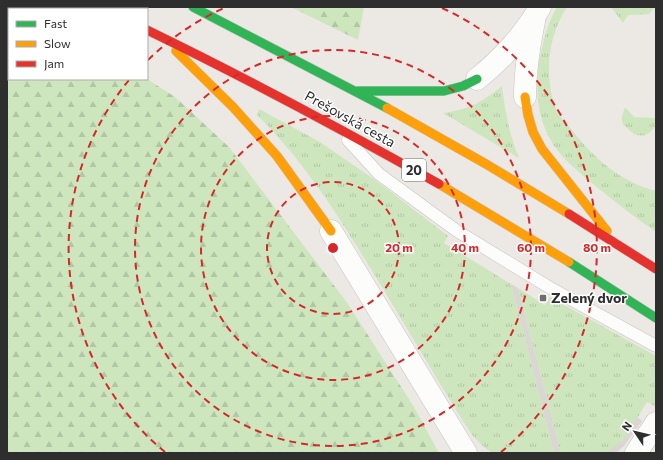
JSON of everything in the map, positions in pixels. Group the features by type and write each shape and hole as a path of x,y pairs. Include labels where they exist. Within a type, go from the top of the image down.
{"highway":[{"name":"Prešovská cesta","path":"193,7 356,91 519,183 617,243 656,269"},
{"name":"Prešovská cesta","path":"148,31 254,82 335,126 494,216 562,257 656,318"},
{"path":"162,38 233,108 277,156 331,231"},
{"path":"356,91 444,91 463,86 477,79"},
{"path":"525,97 533,132 542,149 617,243"}],"street":[{"path":"477,79 505,54 537,11"},
{"path":"525,97 525,76 528,52 537,11"},
{"path":"331,231 466,453"},
{"path":"636,453 654,425"}],"lane":[{"path":"335,126 379,174 457,231 552,289 656,346"}],"green space":[{"path":"7,7 10,8 8,8 8,80 148,80 175,97 229,147 348,304 414,407 439,453 7,453"},
{"path":"291,7 364,7 358,40"},
{"path":"557,7 567,7 556,30 550,56 550,82 556,110 589,150 609,168 630,181 656,191 656,232 616,203 572,166 557,150 547,134 540,111 537,88 542,47 545,35"},
{"path":"611,7 654,8 649,14 628,15 623,23"},
{"path":"502,86 508,122 519,158 443,113 475,104 488,97"},
{"path":"625,107 634,117 655,118 656,125 646,135 642,136 631,132 622,122"},
{"path":"259,109 320,142 378,182 448,236 444,243 511,284 554,453 492,453 472,435 344,226 304,168 257,115"},
{"path":"518,288 545,305 550,297 656,356 656,407 647,402 619,444 606,453 561,453"}],"shaded area":[{"path":"511,284 518,288 561,453 554,453"},
{"path":"637,417 642,421 624,446 616,453 606,453 622,441"}],"traffic: fast":[{"path":"193,7 387,108"},
{"path":"358,91 444,91 463,86 477,79"},
{"path":"569,262 656,318"}],"traffic: slow":[{"path":"176,51 233,107 277,156 331,231"},
{"path":"525,97 533,132 542,149 607,231"},
{"path":"387,108 486,164 569,214"},
{"path":"439,184 569,262"}],"traffic: jam":[{"path":"148,30 294,105 439,184"},
{"path":"569,214 656,269"}],"place":[{"name":"Zelený dvor","path":"543,298"}]}
